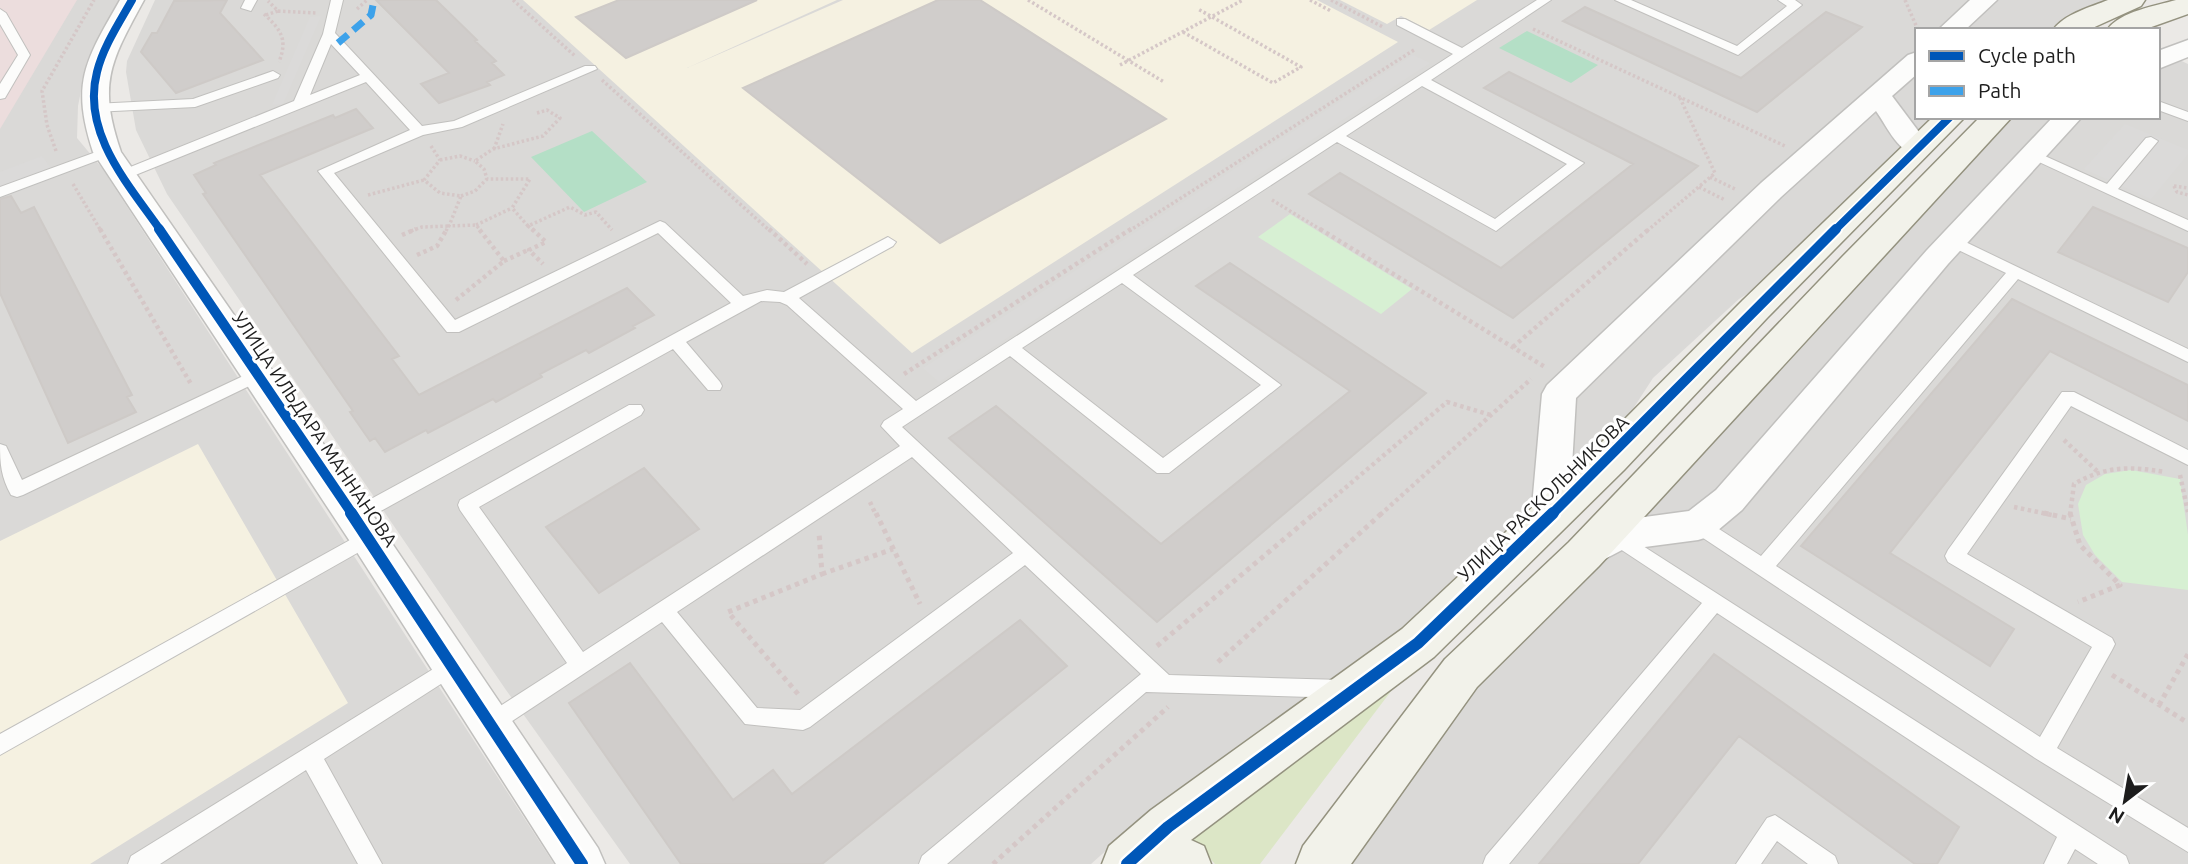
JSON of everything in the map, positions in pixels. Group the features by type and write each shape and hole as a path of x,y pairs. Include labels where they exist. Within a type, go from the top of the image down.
{"street":[{"name":"УЛИЦА ИЛЬДАРА МАННАНОВА","path":"132,0 97,66 94,108 115,163 361,527 582,864"},
{"path":"2071,28 2132,0"},
{"path":"1952,28 1981,1"},
{"path":"2126,28 2146,18 2188,5"},
{"path":"2160,60 2188,48"},
{"path":"1550,518 1559,394 1558,374 1915,62"},
{"path":"1878,96 1917,148"},
{"name":"УЛИЦА РАСКОЛЬНИКОВА","path":"1129,864 1168,827 1418,643 1550,518 1948,119"},
{"path":"1321,864 1461,673 1600,545 1854,265 1995,119"},
{"path":"1600,545 1699,525 1729,500 1953,242 2067,119"},
{"path":"1129,864 1153,848 1186,864"}],"lane":[{"path":"300,103 329,34 337,0"},
{"path":"1164,683 890,426 1545,0"},
{"path":"1621,0 1738,51 1796,5 1784,0"},
{"path":"0,13 24,55 0,95"},
{"path":"1401,22 1461,53"},
{"path":"329,34 419,131"},
{"path":"590,69 457,124 419,131 325,171 453,328 660,226 743,304"},
{"path":"94,108 201,102 273,75"},
{"path":"0,192 64,168 115,163 300,103 368,76"},
{"path":"1335,135 1496,226 1577,163 1420,80"},
{"path":"2160,105 2188,117"},
{"path":"2109,190 2151,141"},
{"path":"2031,155 2188,226"},
{"path":"786,298 888,242"},
{"path":"1953,242 2188,356"},
{"path":"1763,568 2016,272"},
{"path":"1010,347 1163,468 1273,385 1121,274"},
{"path":"0,745 361,527 675,341 758,295 793,301 914,409"},
{"path":"675,341 714,386"},
{"path":"2,461 17,490 258,375"},
{"path":"2043,751 2105,644 1955,556 2068,397 2184,456"},
{"path":"580,665 467,505 635,410"},
{"path":"490,724 913,447"},
{"path":"1699,525 2043,751 2188,841"},
{"path":"1600,545 1715,602 2118,864"},
{"path":"664,610 752,717 803,720 1026,554"},
{"path":"1494,864 1715,602"},
{"path":"139,864 452,667"},
{"path":"930,864 1142,683 1195,682 1357,689"},
{"path":"310,756 371,864"},
{"path":"1747,864 1775,826 1827,864"},
{"path":"2055,864 2071,834"}],"path":[{"path":"94,0 42,90 51,140 64,168 202,402"},
{"path":"267,0 278,11"},
{"path":"513,0 823,278"},
{"path":"1028,0 1164,82"},
{"path":"1120,65 1244,0"},
{"path":"1310,0 1331,11"},
{"path":"1905,0 1917,28"},
{"path":"252,5 266,15 282,32 287,42 273,75"},
{"path":"1183,32 1273,83 1301,67 1198,9"},
{"path":"266,15 278,11 334,14"},
{"path":"1513,20 1808,157"},
{"path":"887,385 1432,38"},
{"path":"1513,347 1716,173 1680,97"},
{"path":"475,161 493,149 543,136 560,118 547,110 526,115"},
{"path":"492,123 505,120 493,149"},
{"path":"419,131 440,160"},
{"path":"350,202 377,191 424,180 440,160 460,156 475,161 484,169 487,179"},
{"path":"383,243 422,227 476,225 512,208 530,179 487,179 475,191 461,197 440,192 424,180"},
{"path":"2188,188 2179,185 2174,188 2180,194 2188,195"},
{"path":"1699,187 1736,205"},
{"path":"993,864 1491,415 1558,374 1253,188"},
{"path":"399,262 437,246 461,197"},
{"path":"528,226 570,207 584,215 596,212 624,243"},
{"path":"440,313 504,261 546,242 512,208"},
{"path":"476,225 504,261"},
{"path":"528,250 556,277"},
{"path":"1140,660 1447,402 1491,415"},
{"path":"2048,425 2096,471"},
{"path":"2051,613 2120,585 2080,545 2069,512 2074,484 2096,471 2184,456 2188,512"},
{"path":"860,482 922,610"},
{"path":"1993,503 2072,519"},
{"path":"817,510 822,574"},
{"path":"802,699 728,612 893,549"},
{"path":"2159,705 2188,654"},
{"path":"2093,664 2188,723"}],"shaded area":[{"path":"0,0 120,0 87,61 78,106 77,138 102,168 554,864 0,864"},
{"path":"0,0 77,0 0,129"},
{"path":"155,0 2120,0 2060,28 1915,28 1915,119 1945,119 1805,257 1739,299 1653,378 1594,469 1394,658 1110,847 1091,864 630,864 506,690 167,194 136,130 126,72 127,61"},
{"path":"523,0 837,0 687,68 843,0 1317,0 1398,42 912,353"},
{"path":"1340,0 1477,0 1429,30 1401,16 1387,24"},
{"path":"321,16 283,104 272,105 310,17"},
{"path":"2160,51 2188,64 2188,864 1331,864 1448,684 1996,119 2160,119"},
{"path":"1413,55 1430,63 939,382 923,368"},
{"path":"2125,124 2188,150 2188,154 2151,199 2084,169"},
{"path":"42,156 52,170 0,189 0,172"},
{"path":"198,444 348,703 90,864 0,864 0,541"}],"green space":[{"path":"1527,31 1598,65 1571,83 1499,48"},
{"path":"592,131 647,182 584,212 531,157"},
{"path":"1290,214 1412,289 1381,314 1258,237"},
{"path":"2131,470 2180,479 2188,535 2188,590 2122,582 2095,555 2083,535 2078,504 2086,485 2105,474"},
{"path":"1423,649 1260,864 1215,864 1202,850 1186,841"}],"building":[{"path":"227,0 220,13 263,60 176,93 141,52 152,33 157,33 174,1"},
{"path":"376,0 436,0 477,40 475,41 496,61 492,63 504,75 487,82 490,85 439,103 421,84 449,73"},
{"path":"619,0 757,0 626,58 576,17"},
{"path":"938,0 980,0 1166,119 940,243 743,88"},
{"path":"1585,7 1741,78 1826,12 1862,27 1757,112 1563,21"},
{"path":"1509,72 1698,166 1513,318 1309,194 1340,173 1501,268 1633,164 1484,88"},
{"path":"356,109 373,128 260,175 399,356 392,359 419,395 627,288 654,315 589,353 586,350 540,374 542,377 496,402 493,399 385,452 375,438 370,441 350,412 353,411 203,194 206,193 194,175 216,165 214,163 333,115 335,118"},
{"path":"11,196 21,213 34,207 132,395 127,397 136,412 68,443 0,293 0,199"},
{"path":"2093,207 2188,248 2188,272 2168,302 2058,252"},
{"path":"1230,263 1426,393 1157,622 949,438 996,406 1161,544 1350,391 1196,286"},
{"path":"2012,299 2188,385 2188,421 2050,351 1890,553 2014,629 1990,666 1801,546"},
{"path":"644,468 699,529 599,593 546,527"},
{"path":"1020,620 1067,666 822,864 681,864 569,703 630,663 733,800 773,770 792,794"},
{"path":"1714,654 1959,827 1937,864 1915,864 1739,736 1638,864 1539,864"}],"marked path":[{"path":"338,43 371,15 374,0"}],"cycle path":[{"path":"132,0 102,56 94,89 94,107 107,152 368,538 582,864"},
{"path":"1127,864 1168,827 1418,643 1610,459 1755,309 1948,119"}]}
